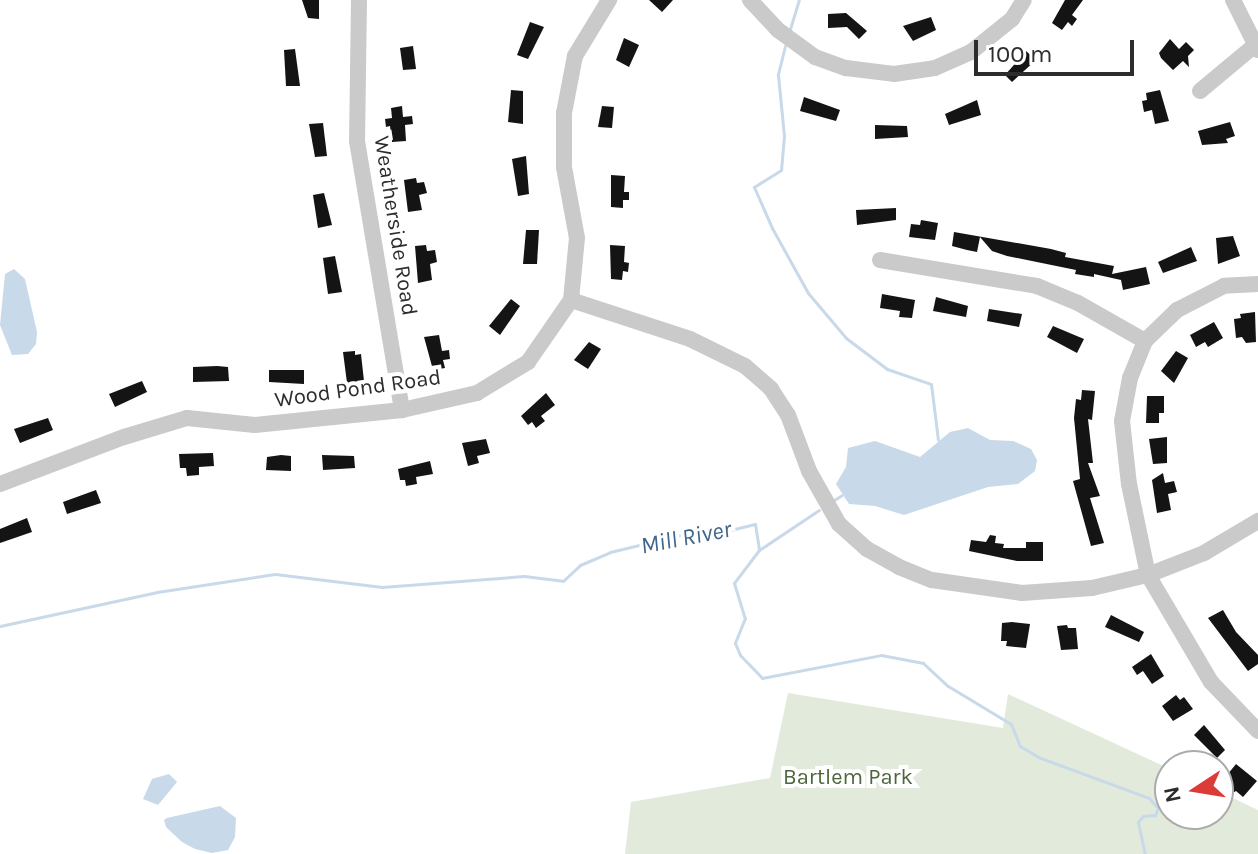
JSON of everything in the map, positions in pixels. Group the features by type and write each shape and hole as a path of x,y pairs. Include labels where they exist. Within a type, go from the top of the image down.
{"street":[{"name":"Weatherside Road","path":"359,0 357,141 402,410"},
{"name":"Wood Pond Road","path":"0,484 124,437 187,418 255,425 402,410 477,393 528,362 571,300 577,238 564,167 564,113 575,56 609,0"},
{"path":"750,0 778,30 815,57 846,68 894,74 935,68 971,52 1012,19 1024,0"},
{"path":"1200,91 1256,48 1233,0"},
{"path":"880,260 1037,286 1078,303 1145,341"},
{"path":"1258,284 1224,286 1177,310 1145,341 1130,378 1122,421 1129,484 1148,575 1211,682 1258,731"},
{"path":"571,300 690,339 745,366 771,389 788,415 809,471 839,524 867,549 899,567 957,585 1026,593 1092,588 1148,575 1204,553 1258,521"}],"green space":[{"name":"Bartlem Park","path":"788,693 1003,728 1008,694 1154,762 1154,830 1234,830 1234,799 1258,810 1258,854 625,854 631,802 770,778"}],"water":[{"path":"14,269 25,279 37,332 36,344 28,354 12,355 0,325 5,274"},
{"path":"968,428 990,440 1013,441 1031,449 1037,460 1035,471 1018,484 988,487 904,515 875,506 849,504 836,484 846,467 848,448 875,441 920,457 950,432"},
{"path":"169,774 177,782 158,805 143,799 152,779"},
{"path":"220,806 236,818 235,837 228,850 212,853 195,849 166,827 164,820 167,818"}],"building":[{"path":"302,0 319,0 319,19 308,18"},
{"path":"649,0 673,0 662,12"},
{"path":"1065,0 1083,0 1072,15 1077,19 1072,26 1068,22 1062,30 1052,23"},
{"path":"846,13 867,31 859,39 847,27 828,28 828,14"},
{"path":"931,17 936,30 913,41 903,26"},
{"path":"530,22 544,27 528,59 517,55"},
{"path":"624,38 639,45 629,67 616,60"},
{"path":"1170,39 1179,49 1186,42 1194,50 1188,56 1189,67 1183,61 1173,70 1161,58 1159,53"},
{"path":"413,46 416,69 403,70 400,48"},
{"path":"295,49 300,86 286,86 284,50"},
{"path":"1026,51 1036,60 1012,82 1005,75"},
{"path":"511,90 523,91 523,124 508,122"},
{"path":"1160,90 1169,121 1155,124 1152,110 1144,112 1142,101 1147,100 1146,93"},
{"path":"804,97 840,110 836,121 800,111"},
{"path":"977,100 981,115 949,125 945,114"},
{"path":"402,106 403,117 412,116 413,124 405,125 406,141 392,142 390,126 386,127 385,119 392,118 391,108"},
{"path":"602,106 614,107 612,128 598,127"},
{"path":"1230,122 1235,136 1226,139 1228,143 1202,145 1198,131"},
{"path":"323,123 327,156 315,157 309,124"},
{"path":"875,125 907,126 908,137 875,139"},
{"path":"526,156 529,194 518,196 512,159"},
{"path":"611,175 625,176 624,192 629,192 629,200 623,200 623,208 611,207"},
{"path":"416,178 417,183 424,182 427,193 419,195 422,210 408,212 404,180"},
{"path":"324,193 332,225 318,228 313,195"},
{"path":"896,208 896,220 857,225 856,210"},
{"path":"921,220 938,223 935,240 909,237 911,224 920,225"},
{"path":"526,230 539,230 537,264 523,264"},
{"path":"954,232 1051,249 1066,253 1065,257 1114,266 1112,274 1146,267 1150,284 1123,290 1121,280 1094,274 1094,277 1075,274 1076,270 992,251 980,237 977,252 967,250 952,246"},
{"path":"1233,236 1240,256 1218,264 1216,238"},
{"path":"426,245 427,251 435,250 437,262 430,264 432,280 418,283 415,246"},
{"path":"610,245 625,246 624,262 629,263 628,272 623,271 622,280 611,279"},
{"path":"1191,247 1197,261 1163,273 1158,262"},
{"path":"335,256 342,292 328,294 323,258"},
{"path":"882,294 915,300 912,318 899,317 900,311 880,308"},
{"path":"936,297 968,306 966,317 933,311"},
{"path":"511,299 520,306 500,335 489,326"},
{"path":"989,309 1022,314 1019,327 987,321"},
{"path":"1255,312 1256,342 1246,343 1242,337 1236,338 1234,319 1241,318 1240,314"},
{"path":"1214,322 1223,338 1208,347 1205,342 1196,347 1190,335"},
{"path":"1053,326 1084,339 1077,353 1047,337"},
{"path":"439,335 442,351 449,350 450,359 443,360 445,368 433,370 424,337"},
{"path":"589,342 601,349 588,369 574,360"},
{"path":"355,351 355,355 361,354 364,381 347,383 343,352"},
{"path":"1176,351 1188,358 1174,383 1161,371"},
{"path":"193,367 228,367 229,381 193,382"},
{"path":"269,370 304,370 304,384 269,382"},
{"path":"142,381 147,392 115,407 109,394"},
{"path":"1082,390 1095,391 1092,420 1088,419 1093,463 1088,463 1100,496 1090,498 1104,543 1091,546 1073,481 1080,479 1074,418 1076,399 1081,400"},
{"path":"546,393 555,405 541,416 545,421 536,428 532,422 528,425 521,416"},
{"path":"1147,396 1164,396 1164,413 1159,413 1159,423 1146,423"},
{"path":"48,418 53,430 20,443 14,429"},
{"path":"1167,437 1167,463 1153,464 1149,439"},
{"path":"486,439 490,453 477,456 479,463 468,466 462,443"},
{"path":"213,453 214,466 199,467 199,475 187,476 186,468 180,468 179,454"},
{"path":"322,455 354,456 355,468 323,470"},
{"path":"291,456 291,471 266,470 267,457"},
{"path":"430,461 433,474 416,477 417,484 406,486 405,480 400,480 398,469"},
{"path":"1163,473 1165,483 1174,481 1177,492 1168,494 1171,510 1157,513 1152,480"},
{"path":"96,490 101,503 67,514 63,502"},
{"path":"27,518 32,532 0,543 0,529"},
{"path":"990,535 996,536 995,543 1004,544 1003,548 1026,548 1026,542 1043,542 1043,561 1017,561 969,551 971,540 986,542"},
{"path":"1223,610 1236,632 1258,655 1258,664 1248,671 1208,618"},
{"path":"1111,615 1144,632 1139,642 1105,627"},
{"path":"1002,623 1030,624 1026,648 1006,646 1007,641 1001,641"},
{"path":"1067,625 1068,628 1076,628 1078,649 1061,650 1057,626"},
{"path":"1151,654 1164,676 1152,684 1143,671 1137,675 1132,667"},
{"path":"1176,695 1180,700 1184,697 1193,709 1173,721 1162,706"},
{"path":"1204,725 1225,750 1209,750 1194,735"},
{"path":"1236,764 1257,781 1243,797 1234,792"}],"waterway":[{"path":"790,29 799,0"},
{"path":"785,46 778,75 784,136 781,170 754,187 772,228 808,293 846,338 887,369 931,384 938,440"},
{"path":"834,500 842,495"},
{"path":"759,550 819,510"},
{"name":"Mill River","path":"0,626 157,592 275,574 382,587 524,576 563,581 580,565 610,552 693,532 714,534 755,524 759,550 734,583 745,618 735,643 740,655 762,678 881,655 923,663 948,686 1011,724 1020,746 1038,757 1149,798 1158,808 1155,815 1143,816 1138,822 1145,854"}]}
